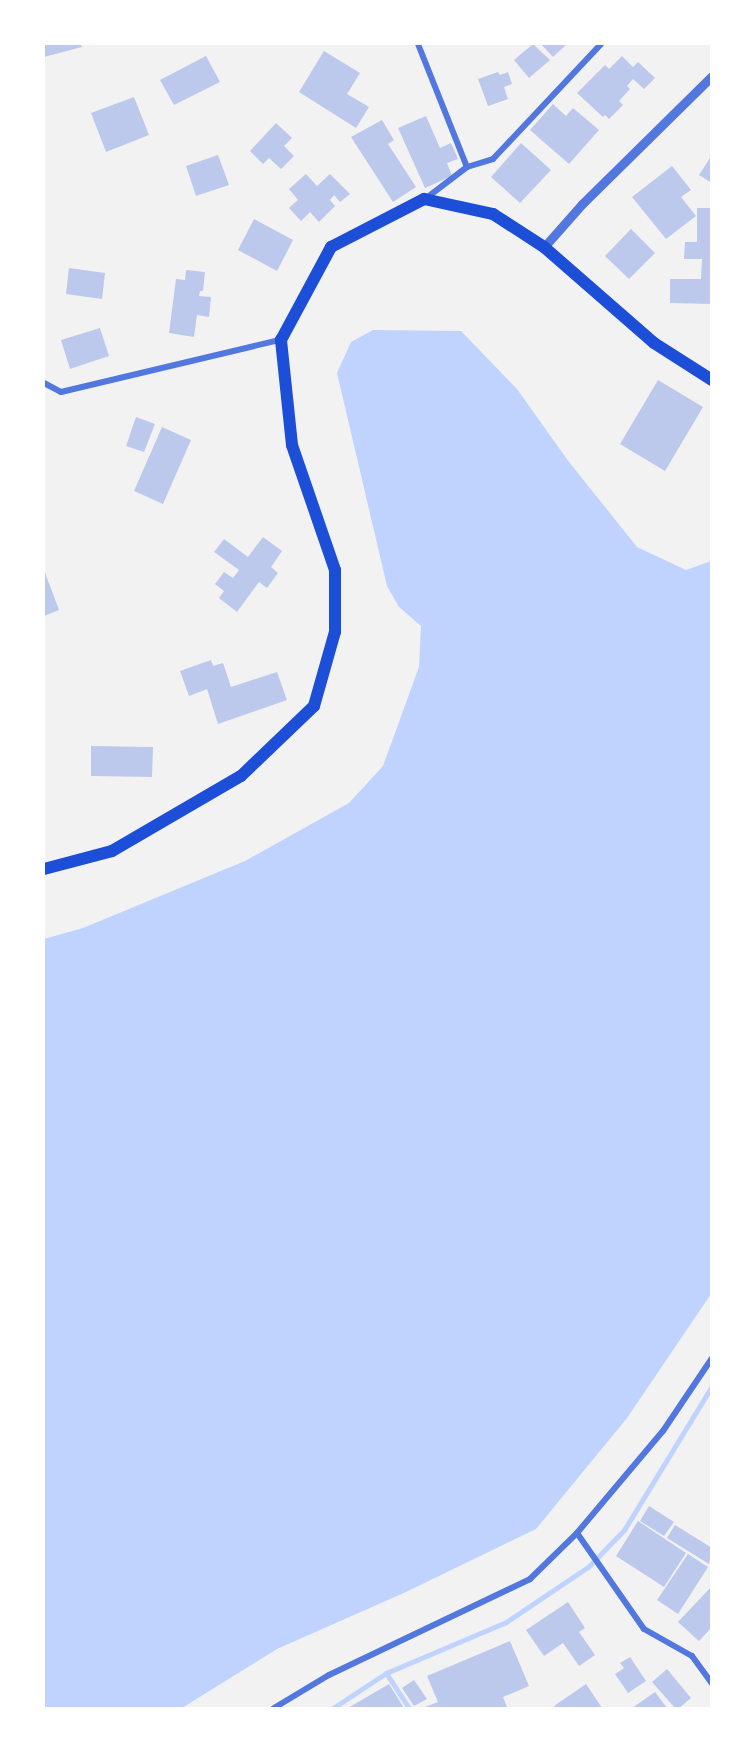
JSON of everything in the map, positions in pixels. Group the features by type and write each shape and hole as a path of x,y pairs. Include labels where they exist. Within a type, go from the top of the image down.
{"main road":[{"path":"44,869 112,851 241,776 314,706 334,632 334,570 292,445 281,340 330,247 424,199 492,214 544,248 654,343 711,380"}],"street":[{"path":"418,44 467,167"},
{"path":"591,44 594,51"},
{"path":"424,199 467,167 493,159 601,44"},
{"path":"544,248 582,204 711,76"},
{"path":"44,383 61,392 281,340"},
{"path":"274,1708 329,1675 530,1579 577,1533 663,1431 711,1358"},
{"path":"577,1533 644,1629 692,1656 711,1684"}],"water":[{"path":"373,330 461,331 517,389 569,462 637,547 686,570 711,561 711,1294 627,1418 536,1529 406,1592 277,1649 182,1708 44,1708 44,939 83,928 245,861 349,803 383,766 419,667 421,626 399,607 387,586 337,373 351,342"}],"building":[{"path":"44,44 81,44 82,47 44,57"},
{"path":"533,44 550,60 529,78 514,60"},
{"path":"541,44 567,44 553,57"},
{"path":"324,51 360,73 347,94 369,107 356,128 299,92"},
{"path":"206,56 220,82 174,105 160,80"},
{"path":"622,56 633,67 638,62 655,78 644,89 633,79 627,86 630,89 619,101 623,105 609,119 605,115 603,117 577,93 605,65 609,69"},
{"path":"498,72 500,75 508,72 512,84 504,87 508,99 488,106 478,79"},
{"path":"134,97 149,135 106,152 91,113"},
{"path":"553,104 566,116 573,108 599,130 569,164 530,130"},
{"path":"426,116 440,148 451,143 458,159 447,163 452,176 425,188 398,128"},
{"path":"382,120 394,140 388,144 416,187 393,202 351,137"},
{"path":"276,123 292,138 284,146 294,156 281,169 269,158 263,164 250,151"},
{"path":"521,143 551,170 520,203 491,177"},
{"path":"218,155 229,185 196,196 186,166"},
{"path":"712,155 712,183 699,175"},
{"path":"672,166 691,190 681,197 696,216 666,239 632,197"},
{"path":"306,174 317,186 330,174 350,194 340,202 334,195 330,200 335,206 319,222 310,212 301,221 289,208 298,200 289,189"},
{"path":"697,208 712,208 712,304 670,303 670,279 701,279 702,259 684,259 685,242 697,242"},
{"path":"254,219 293,240 277,271 238,250"},
{"path":"631,229 655,253 629,279 605,256"},
{"path":"69,268 105,273 102,299 66,294"},
{"path":"186,270 205,272 203,291 200,291 199,296 211,297 209,317 197,315 194,337 169,333 176,279 185,280"},
{"path":"100,328 109,356 70,369 61,340"},
{"path":"658,380 703,407 665,471 620,444"},
{"path":"136,417 155,424 144,452 126,446"},
{"path":"162,427 191,440 163,504 134,491"},
{"path":"263,537 282,551 271,567 278,573 267,588 259,582 237,612 219,598 224,591 215,584 224,572 233,578 239,570 214,552 224,539 248,557"},
{"path":"44,570 59,610 44,616"},
{"path":"211,660 213,666 223,663 231,687 277,672 287,700 218,724 207,689 189,696 180,671"},
{"path":"91,746 153,747 152,777 91,776"},
{"path":"649,1506 674,1522 664,1536 640,1521"},
{"path":"638,1521 686,1553 664,1587 616,1556"},
{"path":"675,1525 712,1548 709,1564 667,1538"},
{"path":"688,1554 708,1567 678,1614 657,1600"},
{"path":"712,1586 712,1627 699,1641 678,1622"},
{"path":"568,1602 585,1628 579,1632 595,1655 579,1666 563,1643 544,1656 526,1630"},
{"path":"510,1641 529,1686 503,1697 507,1707 422,1708 438,1702 427,1676"},
{"path":"630,1657 646,1681 628,1693 615,1674 624,1668 620,1663"},
{"path":"667,1669 691,1698 679,1708 675,1708 652,1682"},
{"path":"414,1680 427,1699 414,1706 402,1688"},
{"path":"389,1684 404,1708 348,1708"},
{"path":"586,1684 602,1708 556,1708 554,1706"},
{"path":"655,1692 667,1708 632,1708"}],"waterway":[{"path":"333,1708 386,1673 506,1622 588,1567 624,1530 712,1386"},
{"path":"386,1673 409,1708"}]}
